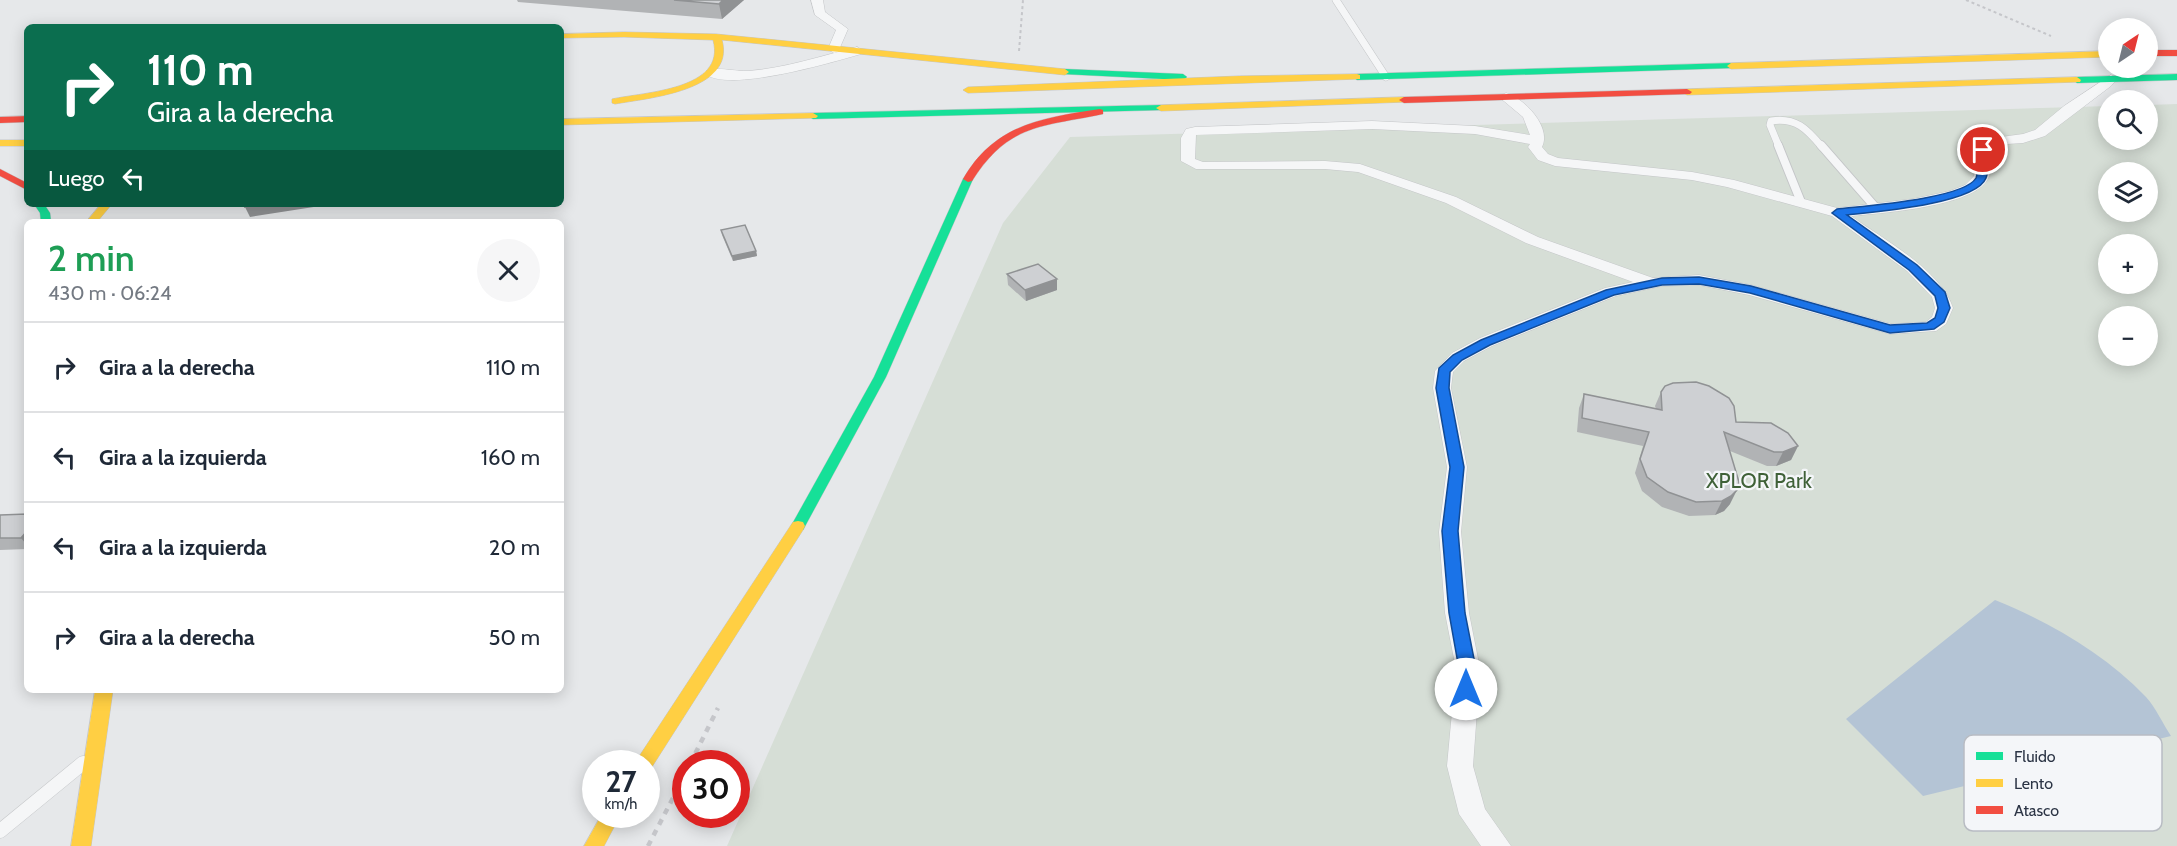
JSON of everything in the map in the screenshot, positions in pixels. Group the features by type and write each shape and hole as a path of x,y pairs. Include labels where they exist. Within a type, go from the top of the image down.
{"main road":[{"path":"564,36 638,33 716,36 1016,70 1117,76 1239,79"},
{"path":"686,99 609,101 686,85 710,73 718,66 720,57 716,36"},
{"path":"2158,53 2177,53"},
{"path":"957,91 1239,79 1386,77 2098,54"},
{"path":"564,122 1119,109 2177,77"},
{"path":"653,750 806,514 880,376 972,169 994,145 1039,123 1119,109"},
{"path":"0,120 24,119"},
{"path":"0,143 24,143"},
{"path":"0,172 24,185"},
{"path":"94,219 104,207"},
{"path":"81,846 104,693"},
{"path":"594,846 604,828"}],"street":[{"path":"817,0 819,13 842,29 834,49"},
{"path":"710,73 733,77 824,61 857,51"},
{"path":"1837,213 1947,196 1972,188 1982,177 1984,143 1995,139 2027,138 2037,135 2068,110 2097,92 2111,79"},
{"path":"1497,846 1473,814 1460,766 1468,669 1457,613 1450,531 1457,467 1442,388 1444,371 1458,357 1486,342 1611,292 1653,283 1699,280 1751,290 1890,329 1930,327 1940,320 1944,308 1940,294 1913,268 1837,213 1729,183 1692,176 1564,165 1544,157 1535,147 1538,141 1534,120 1506,97"},
{"path":"1538,141 1475,130 1372,125 1195,131 1191,132 1188,138 1188,161 1201,166 1325,165 1360,168 1451,200 1532,240 1653,283"},
{"path":"94,753 115,693"}],"lane":[{"path":"1336,0 1386,77"},
{"path":"1801,202 1770,125 1775,119 1783,119 1805,127 1876,208"},
{"path":"0,831 94,753"}],"path":[{"path":"1016,70 1023,0"},
{"path":"1966,0 2053,37"},
{"path":"697,750 723,700"},
{"path":"648,846 672,800"}],"green space":[{"name":"XPLOR Park","path":"2177,104 2177,846 727,846 735,828 750,828 750,794 1003,223 1070,137 2098,106 2098,150 2158,150 2158,105"}],"water":[{"path":"1995,600 2056,629 2113,667 2146,697 2171,736 2162,738 2162,735 1964,735 1964,786 1923,796 1846,719"}],"building":[{"path":"674,0 723,0 719,4"},
{"path":"745,225 756,251 732,256 721,230"},
{"path":"1038,264 1057,279 1025,290 1007,274"},
{"path":"1696,382 1709,386 1729,398 1734,406 1736,422 1771,423 1788,433 1798,446 1783,452 1774,452 1724,432 1739,482 1737,490 1722,501 1696,502 1668,492 1647,477 1640,459 1649,432 1582,418 1584,394 1662,410 1661,392 1665,386 1673,383"},
{"path":"24,514 24,534 21,538 0,538 0,515"}],"traffic: fast":[{"path":"1357,77 1731,66"},
{"path":"1065,72 1183,77"},
{"path":"2077,80 2177,77"},
{"path":"813,116 1161,108"},
{"path":"798,526 880,377 968,179"},
{"path":"41,207 46,219"}],"traffic: slow":[{"path":"564,36 624,34 750,40 1065,72"},
{"path":"615,101 656,94 700,80 718,63 720,50 716,36"},
{"path":"1731,66 2098,54"},
{"path":"968,90 1239,79 1357,77"},
{"path":"1687,92 2077,80"},
{"path":"1161,108 1404,100"},
{"path":"564,122 813,116"},
{"path":"0,143 24,143"},
{"path":"94,219 104,207"},
{"path":"653,750 798,526"},
{"path":"81,846 104,693"},
{"path":"594,846 604,828"}],"traffic: jam":[{"path":"2158,53 2177,53"},
{"path":"1404,100 1687,92"},
{"path":"968,179 978,162 991,148 1007,137 1043,123 1100,112"},
{"path":"0,120 24,119"},
{"path":"0,172 24,185"}],"route":[{"path":"1466,689 1468,669 1457,613 1450,531 1457,467 1442,388 1444,371 1458,357 1486,342 1611,292 1662,281 1699,280 1751,290 1890,329 1930,327 1940,320 1944,308 1940,294 1913,268 1837,213 1901,205 1947,196 1972,188 1982,177 1983,150"}]}
